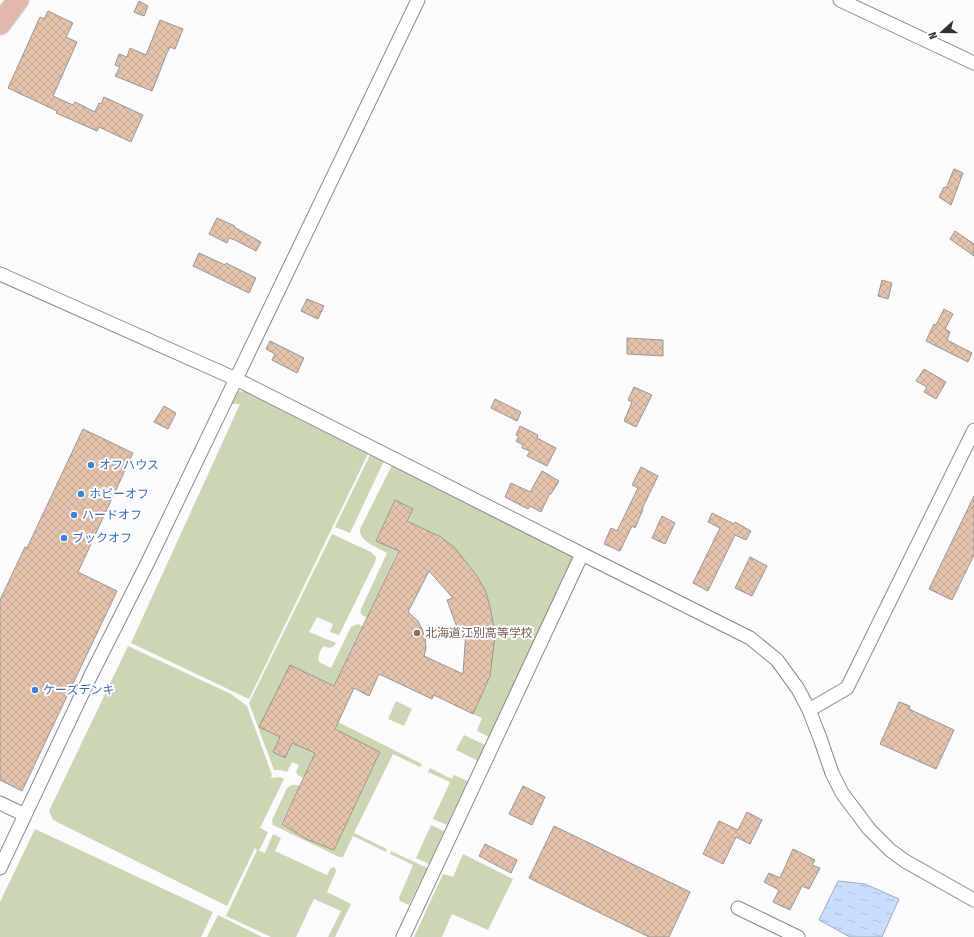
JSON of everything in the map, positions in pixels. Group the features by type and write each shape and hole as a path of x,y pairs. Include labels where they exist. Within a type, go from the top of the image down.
{"main road":[{"path":"0,24 18,0"}],"street":[{"path":"0,868 91,675 148,562 418,0"},
{"path":"840,0 974,63"},
{"path":"0,274 236,379 750,638 777,660 798,689 809,710 832,773 842,793 869,829 890,850 906,861 974,900"},
{"path":"809,710 847,688 974,430"},
{"path":"403,937 582,554"},
{"path":"0,803 25,815"},
{"path":"738,908 798,937"}],"green space":[{"path":"239,391 246,392 368,454 249,699 131,643 240,404 229,404 233,396"},
{"path":"370,455 384,461 350,533 335,527"},
{"path":"392,465 571,556 573,561 489,737 477,730 482,718 473,714 495,636 486,592 477,576 455,548 441,537 407,521 413,509 395,501 376,540 398,551 367,617 361,613 361,609 387,553 365,541 360,534 360,529"},
{"path":"332,534 371,552 376,557 375,562 339,635 330,632 333,624 317,617 309,632 336,643 331,648 324,646 321,649 318,658 319,662 331,668 351,627 358,624 362,626 337,679 339,681 336,687 290,665 260,727 280,737 273,752 285,758 292,743 303,748 328,725 303,778 296,772 299,765 292,762 287,772 274,770 249,703"},
{"path":"128,646 231,694 247,706 272,775 271,778 280,777 284,779 260,828 268,832 259,851 265,853 273,834 281,838 275,851 327,875 331,868 335,868 336,871 327,892 351,904 335,937 328,937 341,911 314,899 296,937 271,937 226,916 257,850 255,848 227,906 53,820 49,811"},
{"path":"396,701 412,709 404,726 388,719"},
{"path":"338,722 422,764 420,767 393,754 354,833 387,849 386,852 353,836 343,857 339,857 273,825 272,820 287,788 293,785 300,786 281,824 306,839 334,850 380,752 335,730"},
{"path":"464,735 485,745 478,761 456,750"},
{"path":"430,768 452,779 454,775 468,781 447,825 433,819 450,782 428,772"},
{"path":"431,825 444,831 429,864 416,858"},
{"path":"35,829 213,912 201,937 0,937 0,902"},
{"path":"391,851 427,868 409,905 400,901 399,898 413,865 390,854"},
{"path":"463,854 513,879 488,930 452,914 442,937 414,937 443,874 453,877"},
{"path":"218,915 262,937 207,937"}],"water":[{"path":"838,881 865,884 899,899 882,937 850,937 819,920"}],"building":[{"path":"139,1 148,6 144,16 134,12"},
{"path":"48,11 73,23 66,37 77,42 53,96 73,105 75,102 95,112 99,103 101,104 104,97 143,115 131,142 99,127 97,131 56,113 57,111 8,88 40,17 44,19"},
{"path":"160,20 183,29 175,49 170,47 167,53 152,91 115,76 120,67 115,65 119,54 127,57 130,48 146,55"},
{"path":"954,169 963,173 951,205 939,197 944,187 946,188"},
{"path":"217,218 235,226 234,227 261,242 256,251 235,240 229,238 227,243 209,234"},
{"path":"955,231 974,244 974,256 950,239"},
{"path":"199,253 225,265 226,263 256,278 249,293 193,266"},
{"path":"882,280 892,283 888,299 878,296"},
{"path":"307,299 324,306 318,319 301,311"},
{"path":"944,309 953,314 945,329 950,332 947,340 972,353 968,362 926,341 934,324 936,325"},
{"path":"627,338 663,340 663,356 627,354"},
{"path":"270,341 304,358 297,373 272,360 275,354 266,349"},
{"path":"924,369 946,382 936,399 924,392 927,387 916,381"},
{"path":"634,387 652,395 636,427 624,421 632,402 628,400"},
{"path":"495,399 521,412 517,421 491,408"},
{"path":"164,406 176,413 168,429 154,422"},
{"path":"520,426 538,435 537,438 556,448 547,466 527,456 530,451 522,448 523,445 516,441 519,436 516,435"},
{"name":"ケーズデンキ","path":"83,429 133,453 78,572 117,591 22,791 0,780 0,600 25,547 27,548"},
{"path":"641,467 658,476 642,509 635,528 632,526 620,551 604,544 611,528 617,531 638,488 632,485"},
{"path":"542,471 559,481 551,494 550,493 541,512 530,506 528,509 505,497 511,483 530,492"},
{"path":"974,496 974,555 952,600 929,589"},
{"path":"395,500 413,509 407,521 441,537 455,548 477,576 486,592 495,636 490,676 473,714 434,695 432,699 379,674 369,696 354,688 335,729 380,752 334,850 306,839 282,824 315,753 292,743 285,758 273,752 280,737 259,727 290,665 334,686 399,551 376,541","holes":["429,571 453,598 447,600 459,633 466,630 463,674 424,656 426,648 422,629 418,621 408,612"]},
{"path":"712,513 734,524 735,522 751,531 746,540 735,535 708,591 693,583 720,528 708,522"},
{"path":"662,516 675,523 665,544 652,538"},
{"path":"750,557 767,566 752,596 735,588"},
{"path":"899,702 910,706 909,709 954,730 936,769 880,744"},
{"path":"523,786 545,797 532,825 509,814"},
{"path":"747,812 762,820 750,844 736,837 723,864 703,854 719,821 738,830"},
{"path":"554,826 690,892 669,937 649,937 529,878"},
{"path":"485,844 517,860 511,873 479,856"},
{"path":"793,849 815,860 812,865 820,868 809,889 802,886 790,910 773,902 779,890 764,882 769,873 780,878"}],"place":[{"name":"オフハウス","path":"91,465"},
{"name":"ホビーオフ","path":"81,494"},
{"name":"ハードオフ","path":"74,515"},
{"name":"ブックオフ","path":"64,538"},
{"name":"北海道江別高等学校","path":"417,633"},
{"name":"ケーズデンキ","path":"35,690"}]}
